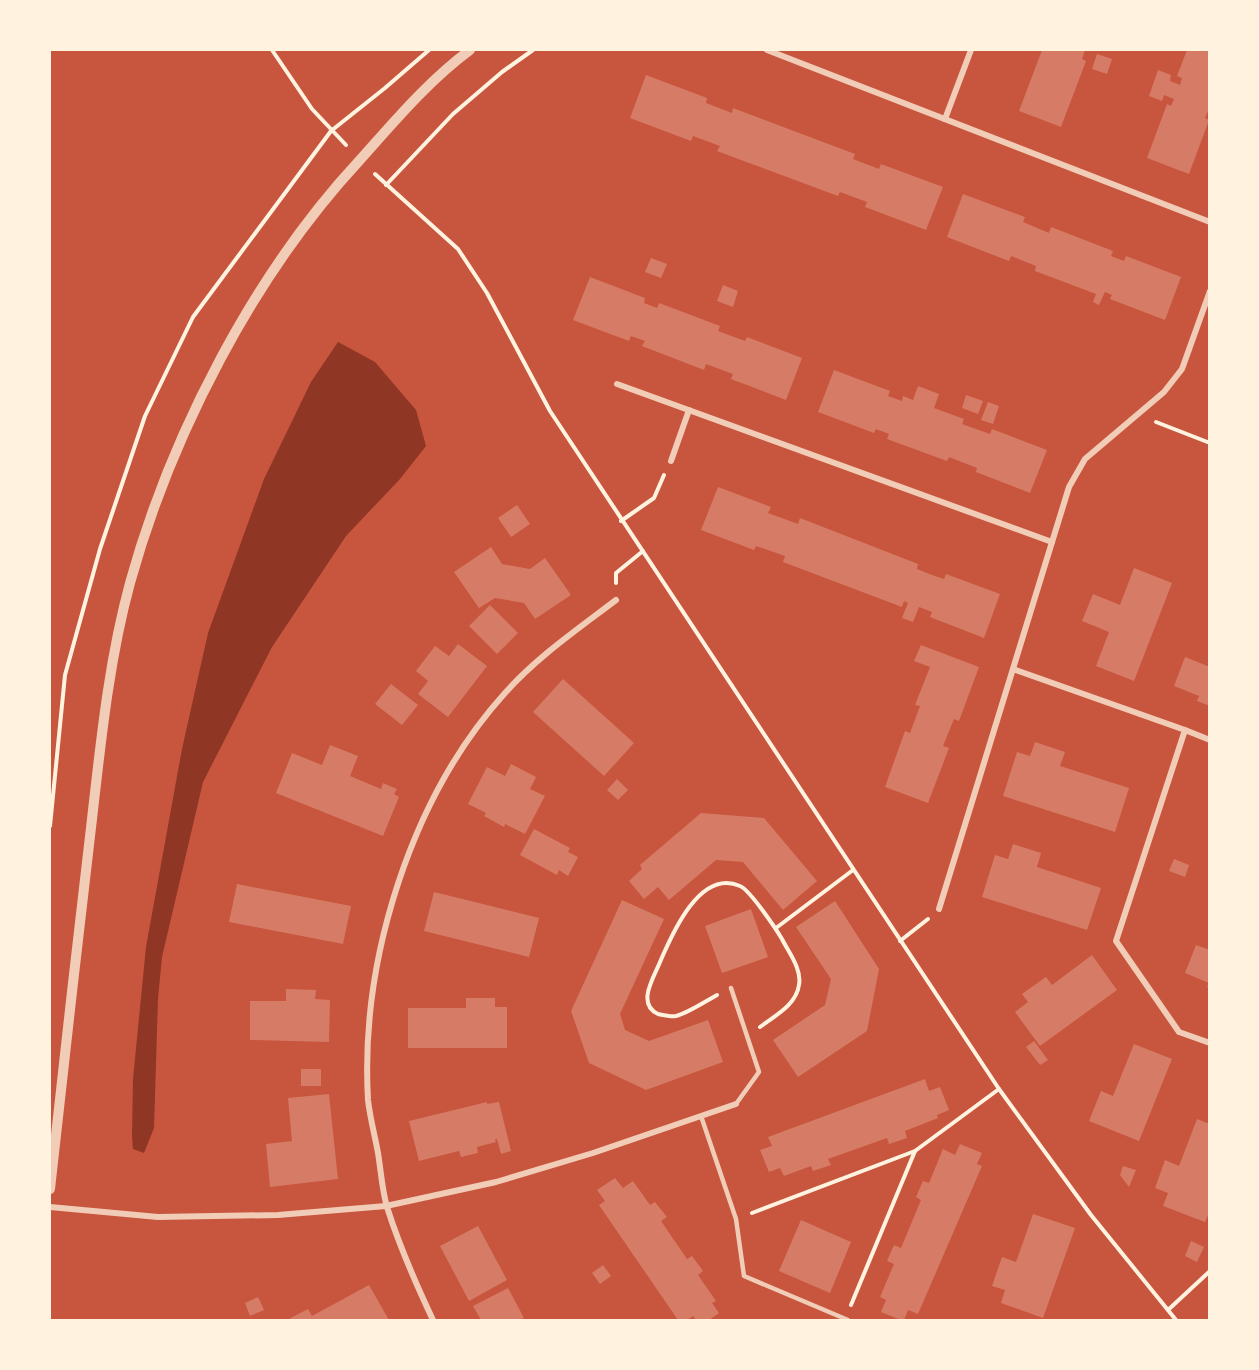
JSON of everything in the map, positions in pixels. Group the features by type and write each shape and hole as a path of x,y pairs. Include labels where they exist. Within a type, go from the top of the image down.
{"street":[{"path":"50,1188 82,899 112,660 130,584 170,463 225,351 286,251 336,185 447,67 470,50"},
{"path":"767,50 1209,222"},
{"path":"945,119 971,50"},
{"path":"939,909 1070,487 1084,459 1164,392 1182,369 1209,291"},
{"path":"617,384 1052,542"},
{"path":"670,461 689,410"},
{"path":"433,1320 387,1206 368,1100 372,998 383,937 395,892 418,832 444,776 505,693 538,661 616,600"},
{"path":"1013,669 1209,740"},
{"path":"1185,730 1116,941 1179,1032 1209,1043"},
{"path":"50,1207 158,1217 278,1215 387,1206 496,1182 593,1153 736,1104"}],"lane":[{"path":"731,988 759,1072 736,1104"},
{"path":"700,1116 736,1219 744,1276 847,1320"}],"path":[{"path":"272,50 312,109 331,131 429,50"},
{"path":"533,50 502,72 453,114 386,185 406,200 458,249 487,293 550,411 999,1089 1091,1215 1176,1320"},
{"path":"1135,414 1209,443"},
{"path":"621,521 654,498 670,461"},
{"path":"616,600 616,573 643,551"},
{"path":"776,928 853,870"},
{"path":"731,988 676,1016 662,1015 652,1011 648,1005 647,993 670,939 693,900 716,884 729,882 742,886 776,928 798,968 800,983 795,1000 747,1037"},
{"path":"900,941 939,909"},
{"path":"736,1219 915,1151 999,1089"},
{"path":"847,1320 915,1151"},
{"path":"1168,1310 1209,1271"}],"shaded area":[{"path":"338,342 375,362 416,410 426,446 400,479 346,536 272,647 203,782 162,957 158,998 154,1128 144,1153 133,1149 132,1136 133,1079 146,947 182,749 208,633 264,479 311,382"}],"building":[{"path":"1042,50 1085,50 1082,59 1086,61 1061,127 1019,111"},
{"path":"1187,50 1210,50 1210,106 1205,118 1209,120 1189,174 1147,158 1167,104 1171,106 1174,99 1164,95 1162,101 1149,96 1158,70 1171,75 1170,81 1180,85 1182,78 1177,76"},
{"path":"1097,54 1112,59 1107,74 1092,69"},
{"path":"646,75 707,98 706,103 732,113 733,108 855,154 853,159 879,169 881,164 943,187 926,230 865,207 867,202 840,192 838,196 717,151 720,146 693,136 691,141 630,118"},
{"path":"963,194 1025,217 1023,222 1049,233 1051,227 1113,251 1111,256 1124,261 1126,256 1181,277 1165,320 1110,299 1112,295 1105,292 1099,305 1093,302 1096,294 1035,271 1036,266 1011,256 1009,261 947,237"},
{"path":"651,258 667,264 661,278 645,272"},
{"path":"590,277 645,298 644,303 657,308 659,303 720,326 718,331 745,341 747,337 802,358 786,400 731,379 733,374 706,364 704,370 642,346 645,341 631,336 629,341 573,320"},
{"path":"723,285 738,291 733,307 717,301"},
{"path":"834,370 890,391 888,396 902,401 903,396 913,400 918,386 939,394 934,408 964,419 962,424 990,434 992,429 1047,450 1030,493 976,472 977,468 949,457 947,461 887,439 889,434 876,429 874,433 818,412"},
{"path":"966,395 983,401 978,414 962,408"},
{"path":"988,402 999,406 993,424 981,420"},
{"path":"718,487 771,507 768,513 798,524 800,518 918,564 917,569 932,575 944,579 946,574 1000,594 984,638 930,617 932,612 919,607 913,622 902,618 908,603 904,601 902,607 783,562 785,556 756,546 754,550 701,530"},
{"path":"517,505 530,524 511,537 498,518"},
{"path":"491,547 502,564 530,569 545,558 571,595 535,619 524,603 495,598 479,608 454,572"},
{"path":"1134,568 1172,583 1134,681 1096,666 1109,632 1082,621 1093,594 1120,605"},
{"path":"490,605 518,633 497,654 469,626"},
{"path":"458,644 487,666 448,717 418,694 428,681 416,671 435,646 449,656"},
{"path":"921,645 979,667 959,721 954,719 943,746 949,748 928,803 885,787 905,731 910,733 920,706 915,705 930,667 914,661"},
{"path":"1185,657 1210,667 1210,706 1197,701 1199,696 1174,686"},
{"path":"563,679 634,743 604,776 533,712"},
{"path":"391,684 418,705 402,725 375,704"},
{"path":"1035,742 1065,752 1060,766 1129,788 1115,832 1003,796 1017,752 1030,756"},
{"path":"330,745 358,756 350,776 381,789 383,783 397,789 394,794 399,797 383,836 276,793 292,753 322,765"},
{"path":"511,764 536,777 530,789 545,796 525,834 505,824 504,827 484,816 486,813 468,804 487,767 505,776"},
{"path":"617,779 628,790 618,800 607,790"},
{"path":"701,813 764,818 817,881 783,910 743,862 716,860 669,900 658,887 644,899 629,881 642,869 640,865"},
{"path":"534,829 570,848 568,852 578,857 568,876 559,870 557,875 520,855"},
{"path":"1013,844 1041,853 1037,867 1101,888 1087,930 982,897 995,855 1008,859"},
{"path":"1174,859 1189,865 1185,877 1169,871"},
{"path":"237,884 351,906 343,944 229,922"},
{"path":"434,892 539,918 529,957 424,931"},
{"path":"622,900 664,919 620,1014 625,1030 649,1041 708,1020 723,1062 646,1090 589,1063 571,1011"},
{"path":"835,901 879,969 867,1031 798,1077 773,1040 825,1005 831,979 796,927"},
{"path":"751,909 768,957 722,973 705,926"},
{"path":"1196,945 1210,950 1210,988 1207,987 1209,983 1185,973"},
{"path":"1092,955 1117,990 1040,1046 1015,1012 1028,1002 1022,994 1046,977 1052,985"},
{"path":"286,989 316,990 315,999 330,1000 329,1042 250,1040 250,1001 286,1001"},
{"path":"466,998 495,998 495,1007 507,1007 507,1048 408,1048 408,1008 466,1008"},
{"path":"1034,1041 1048,1060 1040,1065 1026,1047"},
{"path":"1134,1044 1172,1059 1139,1141 1089,1121 1101,1091 1113,1096"},
{"path":"301,1069 321,1069 321,1086 301,1086"},
{"path":"925,1079 929,1091 940,1087 949,1110 937,1115 938,1118 905,1131 907,1138 889,1144 887,1138 828,1159 831,1165 813,1171 811,1166 784,1176 780,1168 769,1172 760,1150 772,1146 768,1137"},
{"path":"329,1094 338,1179 270,1187 266,1144 292,1141 288,1098"},
{"path":"487,1102 487,1104 499,1102 511,1151 501,1154 497,1139 495,1139 496,1142 477,1147 478,1153 461,1157 459,1151 419,1161 409,1121"},
{"path":"1197,1119 1210,1124 1210,1210 1205,1222 1163,1206 1168,1193 1155,1188 1165,1160 1179,1166"},
{"path":"960,1144 982,1153 977,1164 982,1166 918,1314 908,1310 904,1320 901,1320 881,1312 886,1300 880,1297 894,1264 887,1261 894,1245 901,1248 921,1200 916,1197 923,1181 929,1183 943,1149 955,1155"},
{"path":"1123,1166 1136,1170 1129,1187 1120,1175"},
{"path":"615,1178 623,1188 633,1181 650,1205 655,1202 667,1217 661,1221 687,1259 692,1256 703,1271 698,1275 716,1301 712,1303 719,1313 709,1320 696,1320 693,1316 687,1320 678,1320 599,1205 605,1201 597,1190"},
{"path":"1033,1214 1075,1228 1043,1318 1001,1303 1005,1290 992,1286 1002,1257 1016,1262"},
{"path":"801,1220 851,1242 830,1293 779,1271"},
{"path":"478,1226 507,1280 469,1301 440,1246"},
{"path":"1191,1241 1204,1247 1197,1262 1185,1256"},
{"path":"603,1265 611,1276 600,1284 592,1273"},
{"path":"369,1285 389,1320 287,1320 308,1309 312,1316"},
{"path":"508,1288 524,1318 481,1320 473,1306"},
{"path":"258,1297 264,1310 250,1316 245,1303"}]}
